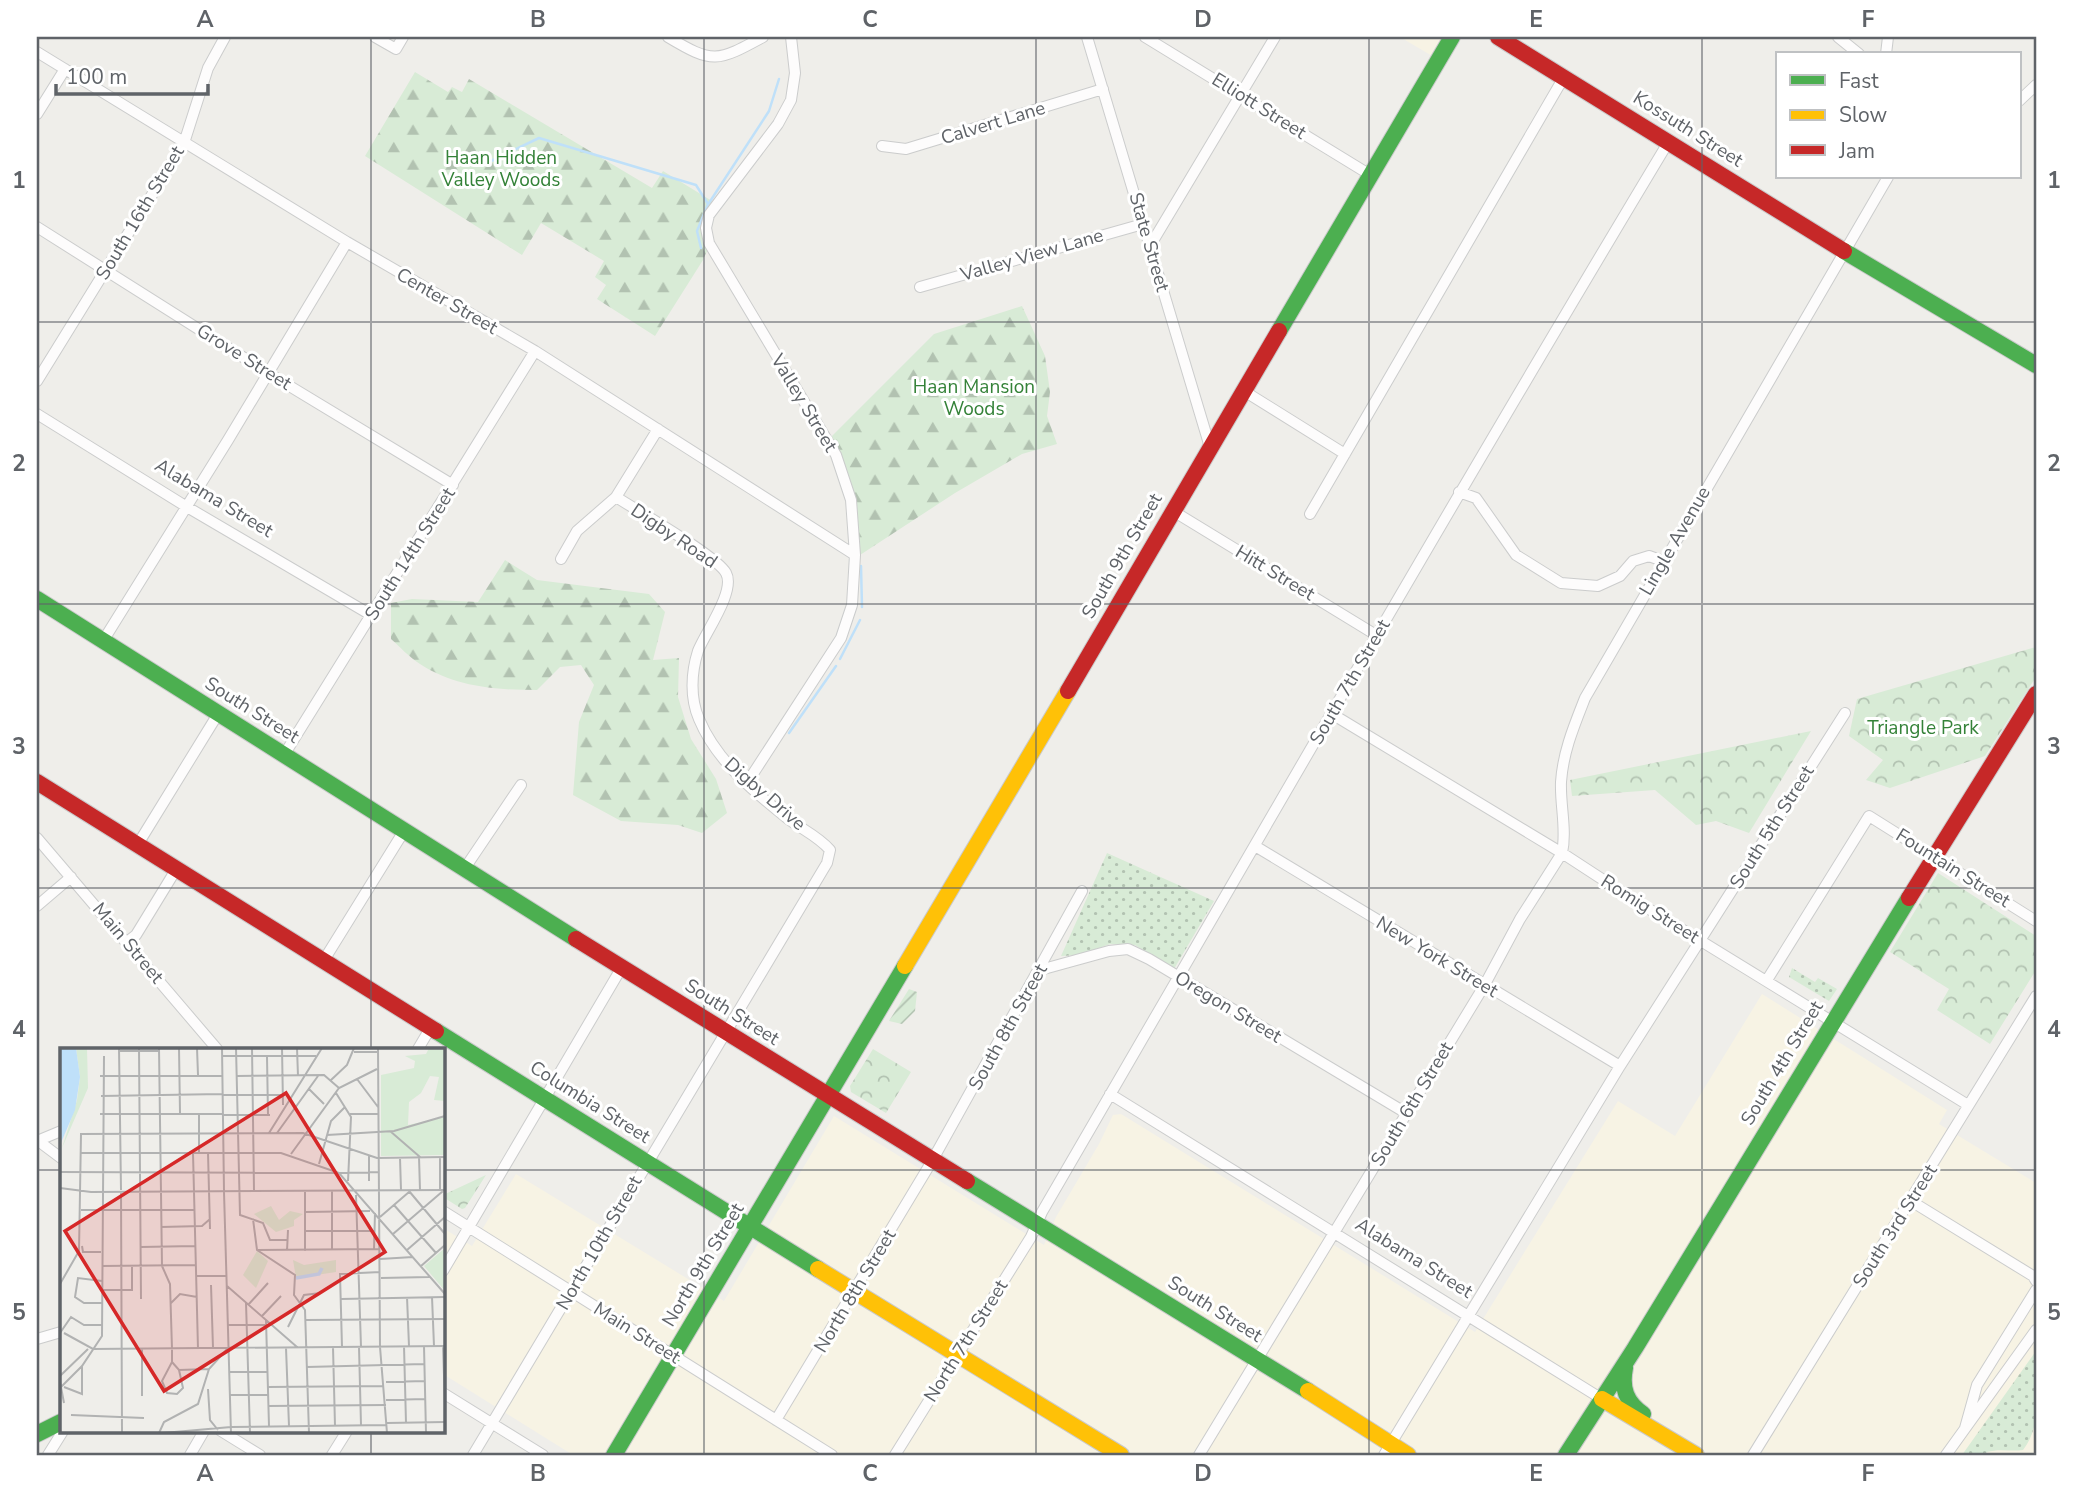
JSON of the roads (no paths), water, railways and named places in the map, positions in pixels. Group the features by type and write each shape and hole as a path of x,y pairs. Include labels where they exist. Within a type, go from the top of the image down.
{"main road":[{"name":"South 9th Street","path":"828,1096 1020,774 1210,447 1373,176 1452,37"},
{"name":"Kossuth Street","path":"1498,37 1844,251 2036,365"},
{"name":"South Street","path":"37,599 932,1161 1256,1359 1387,1450 1408,1455"},
{"name":"South 4th Street","path":"1566,1455 1628,1359 1832,1021 2036,694"},
{"name":"Columbia Street","path":"37,782 1121,1455"},
{"name":"North 9th Street","path":"614,1455 828,1096"},
{"path":"1628,1359 1622,1382 1626,1398 1630,1405 1651,1420 1660,1433"},
{"name":"Alabama Street","path":"1602,1399 1696,1455"},
{"path":"37,1434 60,1422"}],"street":[{"name":"South 16th Street","path":"37,380 184,143 208,68 225,37"},
{"path":"375,37 396,49 403,37"},
{"path":"668,37 697,55 724,57 763,37"},
{"name":"Valley Street","path":"747,783 841,638 852,605 855,555 851,500 836,455 709,243 706,228 709,215 778,124 791,100 795,73 791,37"},
{"name":"Elliott Street","path":"1145,37 1373,176"},
{"path":"1150,246 1275,37"},
{"path":"1838,37 1857,52"},
{"name":"State Street","path":"1089,39 1210,447"},
{"name":"Center Street","path":"37,52 347,242 535,351 855,555"},
{"path":"37,114 65,69"},
{"path":"1310,514 1564,77"},
{"path":"2021,99 2036,85"},
{"name":"Calvert Lane","path":"883,146 906,149 1103,89"},
{"name":"South 7th Street","path":"1036,1225 1459,492 1669,141"},
{"name":"Lingle Avenue","path":"1562,850 1561,781 1567,746 1584,698 1887,178"},
{"name":"Valley View Lane","path":"920,287 1143,224"},
{"name":"Grove Street","path":"37,227 268,373 453,485"},
{"path":"103,640 347,242"},
{"name":"South 14th Street","path":"284,755 535,351"},
{"path":"1244,391 1345,454"},
{"name":"Alabama Street","path":"37,414 187,507 371,615"},
{"name":"Digby Road","path":"658,429 616,497 711,559 727,573 726,593 699,649 692,694"},
{"path":"1459,492 1476,498 1516,555 1561,583 1598,586 1620,576 1633,561 1649,556 1663,561"},
{"path":"561,559 577,531 616,497"},
{"name":"Hitt Street","path":"1173,511 1376,635"},
{"name":"Digby Drive","path":"692,694 697,716 718,753 747,783 789,819 824,842 830,850"},
{"name":"South 5th Street","path":"1387,1450 1620,1066 1844,713"},
{"path":"138,845 218,714"},
{"name":"Romig Street","path":"1332,714 1562,850 1701,941 1968,1105"},
{"path":"464,869 521,785"},
{"name":"Fountain Street","path":"1767,980 1869,816 2036,921"},
{"path":"324,960 404,831"},
{"name":"Main Street","path":"37,838 216,1048"},
{"name":"New York Street","path":"1255,846 1620,1066"},
{"name":"North 10th Street","path":"473,1455 727,1033 827,863 830,850"},
{"name":"South 6th Street","path":"1199,1455 1484,986 1520,919 1562,850"},
{"path":"127,942 136,935 177,868"},
{"path":"37,906 71,877"},
{"name":"South 8th Street","path":"932,1161 1082,891"},
{"name":"Oregon Street","path":"1040,970 1109,951 1128,949 1406,1113"},
{"path":"444,1269 622,967"},
{"name":"South 3rd Street","path":"1753,1455 2035,999"},
{"path":"419,1048 431,1027"},
{"name":"Alabama Street","path":"1111,1094 1602,1399"},
{"path":"37,1141 60,1131"},
{"path":"37,1141 60,1157"},
{"name":"North 8th Street","path":"776,1420 932,1161"},
{"path":"1911,1201 2033,1276 2036,1281"},
{"name":"Main Street","path":"444,1211 832,1455"},
{"name":"North 7th Street","path":"895,1455 1036,1225"},
{"path":"1965,1428 1977,1385 2036,1290"},
{"path":"1946,1455 2036,1330"},
{"path":"37,1339 60,1332"},
{"path":"444,1394 544,1455"},
{"path":"48,1455 63,1432"},
{"path":"190,1455 203,1432"},
{"path":"223,1432 260,1455"},
{"path":"332,1455 346,1432"}],"waterway":[{"path":"709,203 769,111 779,79"},
{"path":"487,163 539,138 696,185 708,204 697,231 701,248"},
{"path":"861,566 862,607"},
{"path":"840,659 860,620"},
{"path":"789,733 836,666"}],"park label":[{"name":"Haan Hidden Valley Woods","path":"501,169"},
{"name":"Haan Mansion Woods","path":"974,398"},
{"name":"Triangle Park","path":"1923,728"}]}
